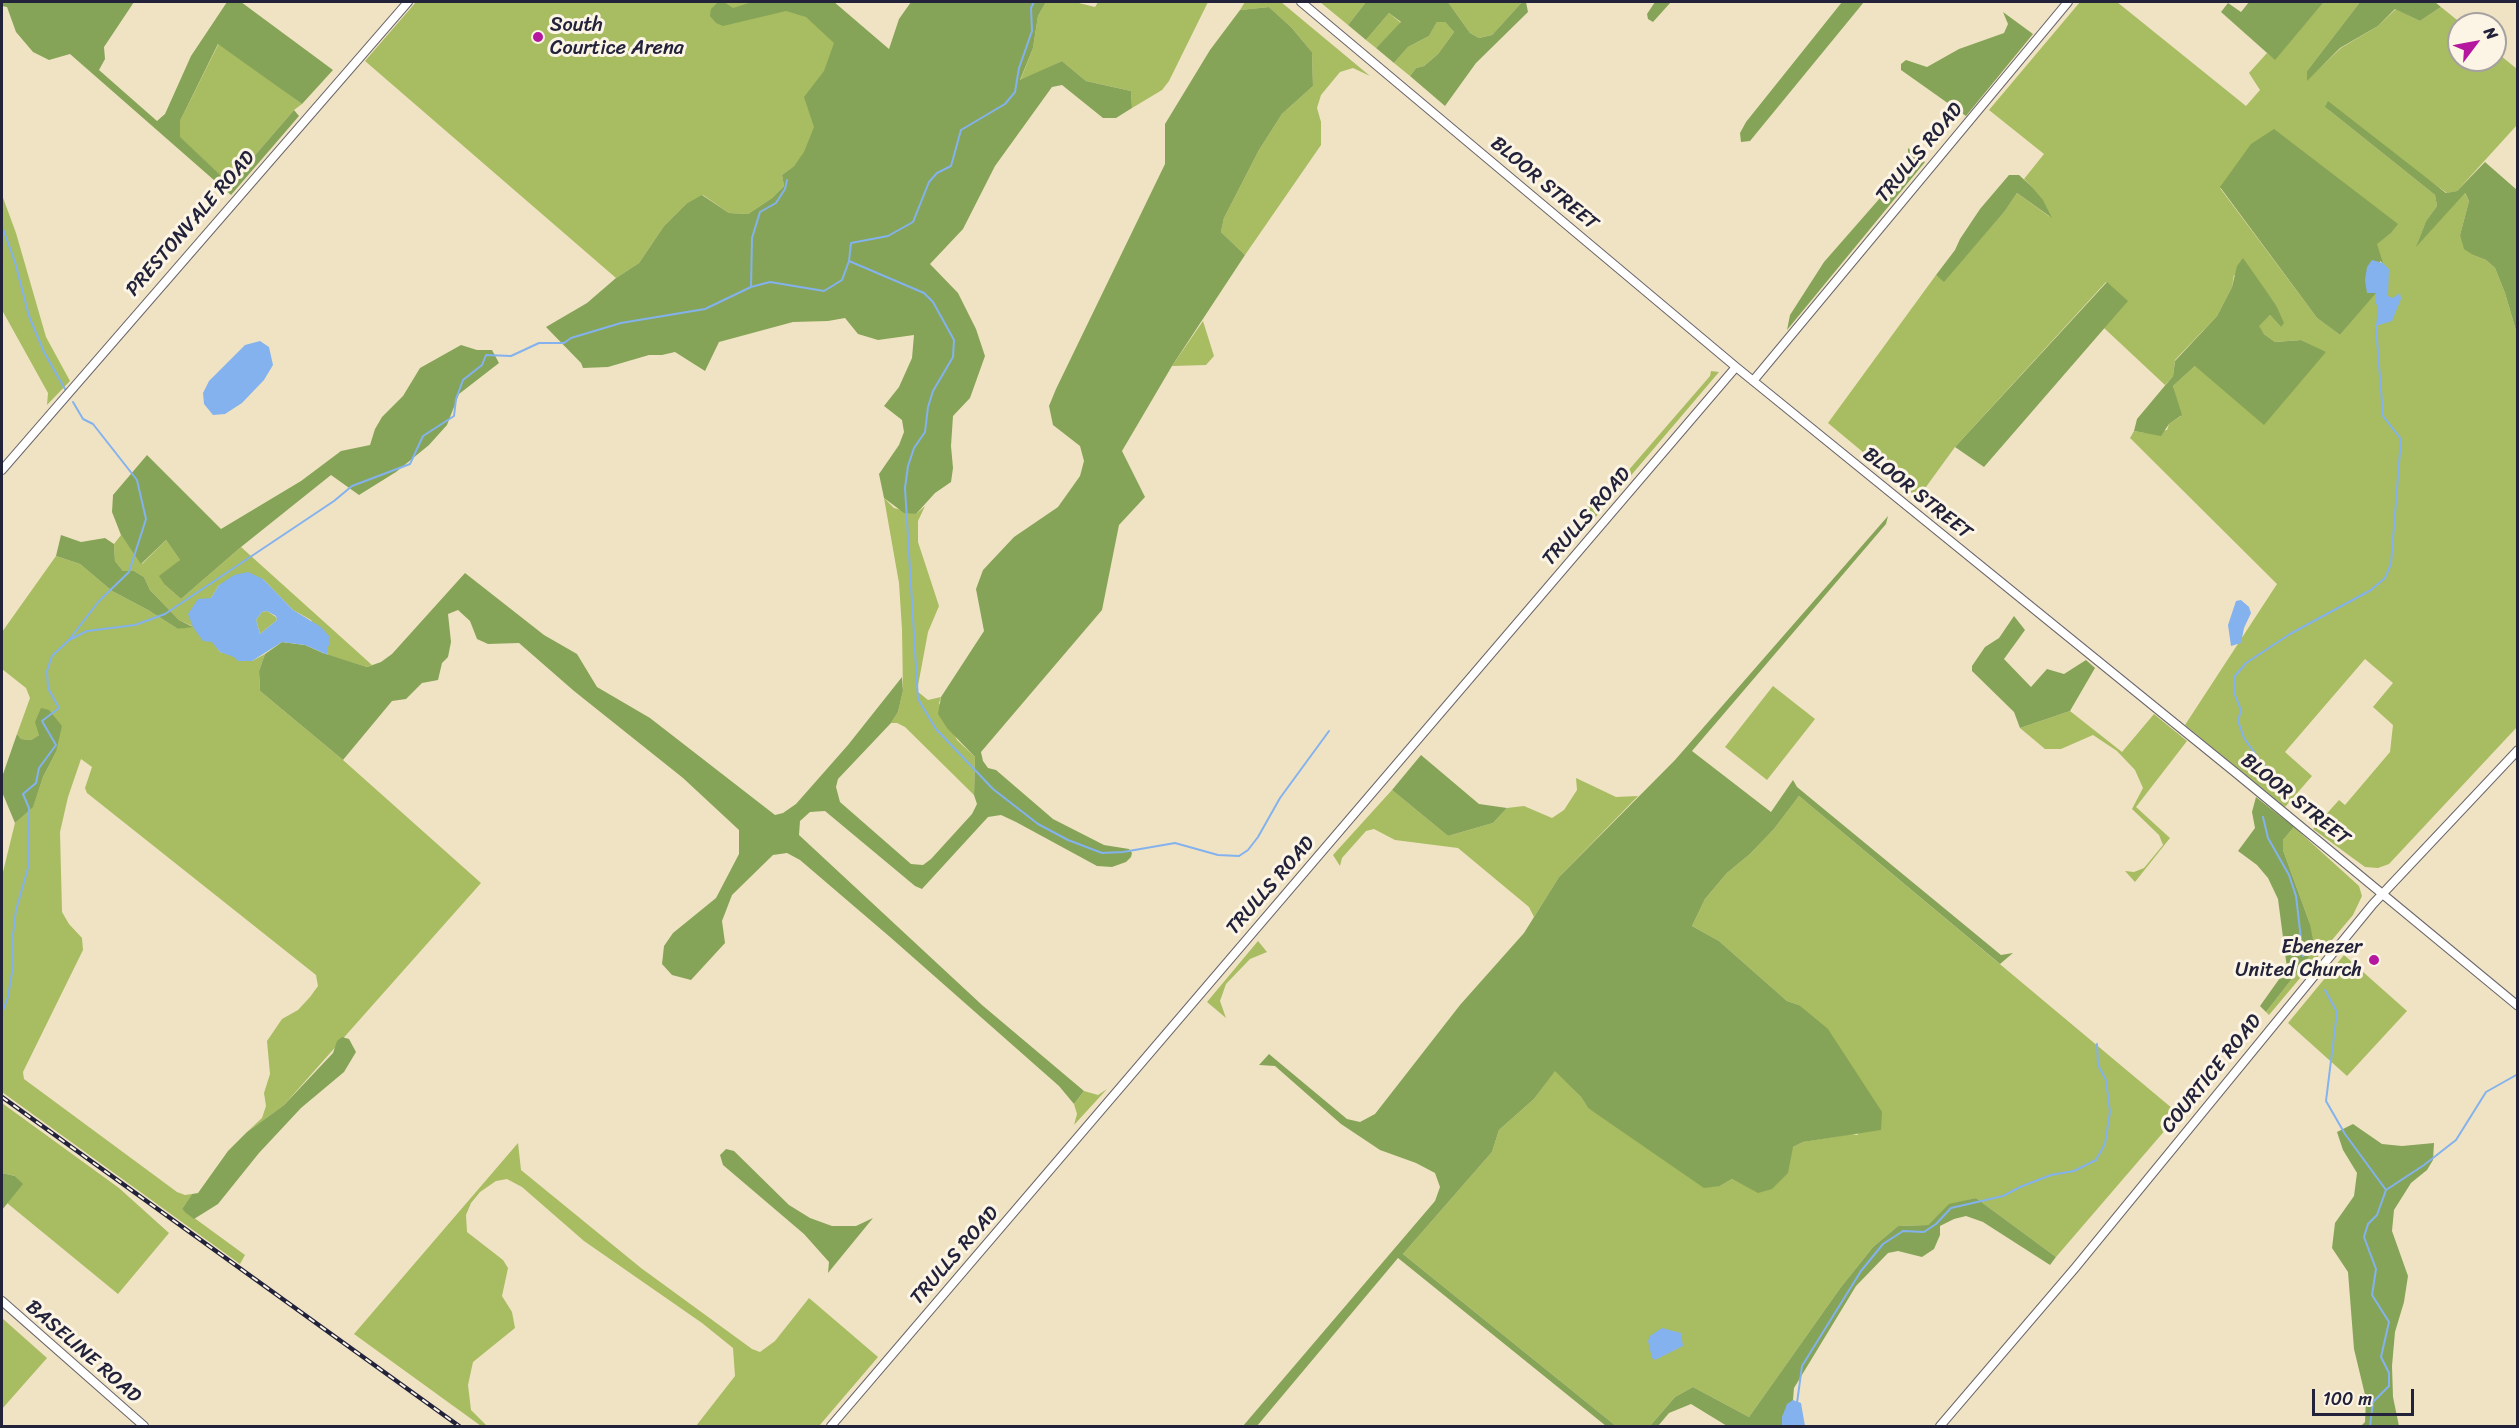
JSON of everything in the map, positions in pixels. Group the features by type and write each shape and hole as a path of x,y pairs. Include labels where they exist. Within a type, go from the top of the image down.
{"street":[{"name":"PRESTONVALE ROAD","path":"2,470 408,2"},
{"name":"BLOOR STREET","path":"1301,2 1736,367 2517,1006"},
{"name":"TRULLS ROAD","path":"1753,381 2068,2"},
{"name":"TRULLS ROAD","path":"831,1426 1736,367"},
{"name":"COURTICE ROAD","path":"1940,1426 2076,1268 2382,894 2517,750"},
{"name":"BASELINE ROAD","path":"2,1302 144,1426"}],"green space":[{"path":"2,2 134,2 104,47 105,59 99,70 157,121 165,114 191,56 227,2 241,2 333,70 302,104 218,44 180,121 180,137 230,184 294,110 299,116 231,195 70,54 49,60 33,52 16,32 7,7 2,6"},
{"path":"416,2 834,2 889,50 794,166 782,175 784,186 772,198 748,214 729,213 703,195 687,203 664,226 639,263 616,278 365,61"},
{"path":"718,2 724,2 733,8 752,2 834,2 889,49 899,19 911,2 1046,2 1038,16 1033,48 1020,80 1062,61 1086,81 1131,91 1132,108 1116,118 1103,118 1062,85 1052,87 995,166 963,229 930,264 958,293 976,329 985,356 970,398 953,416 951,482 935,493 916,514 904,513 884,498 879,474 899,445 904,432 902,420 884,406 899,387 912,358 914,335 878,340 858,334 845,318 793,322 719,342 705,371 675,352 649,355 608,367 583,368 581,363 546,327 587,303 616,278 639,263 664,226 687,203 702,195 729,213 748,214 772,198 784,186 782,175 794,166 804,152 814,127 804,97 824,71 834,43 806,17 786,11 723,26 716,23 710,16 711,9"},
{"path":"1046,2 1075,2 1095,7 1098,2 1208,2 1169,81 1162,90 1132,108 1131,91 1086,81 1062,61 1020,81 1033,48 1038,16"},
{"path":"1245,2 1281,2 1370,76 1353,68 1340,72 1321,95 1317,108 1321,122 1321,145 1245,255 1221,232 1224,218 1259,150 1282,114 1313,86 1312,52 1291,27 1269,7 1240,10"},
{"path":"1320,2 1366,2 1348,25"},
{"path":"1366,2 1448,2 1470,33 1479,38 1492,35 1522,2 1526,2 1528,12 1476,63 1445,106 1410,76 1416,68 1424,66 1438,54 1454,32 1445,22 1437,22 1429,36 1408,47 1394,63 1376,48 1401,22 1389,13 1366,40 1348,25"},
{"path":"1448,2 1522,2 1492,35 1479,38 1470,33"},
{"path":"1655,2 1671,2 1653,22 1648,19 1647,14"},
{"path":"1842,2 1864,2 1750,141 1741,142 1740,133 1746,122"},
{"path":"2080,2 2117,2 2246,106 2260,90 2249,73 2267,53 2275,59 2324,2 2360,2 2307,71 2307,80 2341,48 2378,26 2396,9 2420,21 2441,7 2447,12 2447,72 2507,72 2507,61 2517,69 2517,125 2457,191 2447,193 2325,107 2435,195 2437,206 2426,221 2417,245 2464,192 2469,201 2460,235 2473,255 2486,260 2495,268 2517,334 2517,727 2389,864 2378,868 2365,867 2313,829 2339,800 2345,805 2390,752 2393,725 2373,707 2393,683 2365,659 2285,752 2312,776 2285,807 2185,725 2277,584 2130,438 2134,431 2145,433 2167,430 2169,424 2181,416 2173,386 2195,366 2326,353 2301,340 2275,342 2264,334 2258,326 2270,315 2281,327 2276,305 2267,293 2234,275 2232,287 2217,316 2175,360 2173,376 2165,385 2104,328 2127,301 2106,282 1955,447 1918,498 1828,423 1936,275 1944,281 2005,211 2017,193 2050,217 2031,186 2024,179 2044,154 1989,110","holes":["2220,188 2390,234 2376,244 2387,279 2340,335 2317,318"]},
{"path":"2249,2 2324,2 2275,60 2221,12 2228,3 2241,12"},
{"path":"2360,2 2435,2 2441,7 2420,21 2395,9 2378,26 2340,48 2307,81 2307,71"},
{"path":"1269,7 1291,27 1312,52 1313,86 1282,114 1259,150 1224,218 1221,232 1245,255 1172,366 1122,451 1145,497 1119,525 1102,610 981,752 988,768 996,770 1053,819 1104,845 1129,849 1132,853 1131,857 1126,862 1112,867 1097,866 1001,815 988,817 922,889 915,886 825,811 810,812 800,821 799,835 982,1005 1084,1091 1074,1104 1059,1086 890,937 800,860 787,853 773,855 732,895 722,921 725,943 691,980 672,975 662,964 664,946 673,933 716,898 739,854 739,830 683,778 574,691 519,643 488,644 477,639 470,621 458,610 448,614 451,642 448,657 442,663 438,680 422,683 406,699 392,701 343,760 260,691 259,671 265,654 282,642 305,645 367,667 381,662 392,654 465,573 544,635 577,654 597,687 650,718 775,815 783,813 796,804 848,745 902,677 903,691 898,712 891,723 838,779 836,787 840,802 911,864 923,865 972,814 977,804 974,795 975,757 947,728 938,714 941,697 984,631 976,589 983,570 1014,537 1058,507 1080,476 1084,461 1080,446 1053,425 1049,406 1165,164 1165,124 1210,50 1240,10"},
{"path":"2003,12 2033,34 1966,116 1901,70 1901,64 1906,60 1927,67 1959,49 2004,33 2008,24"},
{"path":"1389,13 1401,23 1376,48 1366,40"},
{"path":"1437,22 1445,22 1454,32 1438,54 1424,66 1416,68 1410,76 1394,63 1408,47 1429,36"},
{"path":"219,43 302,104 294,110 230,184 180,138 180,121"},
{"path":"2328,101 2446,193 2457,191 2485,162 2517,190 2517,334 2495,268 2486,260 2464,249 2460,235 2469,201 2465,193 2416,247 2426,221 2437,206 2435,195 2325,107"},
{"path":"2274,129 2398,224 2377,244 2383,263 2380,261 2376,293 2340,335 2317,318 2220,187 2251,144"},
{"path":"1908,148 1925,162 1787,330 1790,315 1824,262 1908,166"},
{"path":"2009,175 2019,175 2031,186 2043,200 2052,218 2017,193 2005,211 1944,282 1936,275 1955,250 1980,209"},
{"path":"2,195 16,233 46,337 70,381 47,405 48,393 2,310"},
{"path":"2243,258 2276,305 2284,323 2281,327 2270,315 2259,326 2264,334 2275,342 2301,340 2326,352 2264,425 2195,366 2173,386 2182,415 2169,424 2161,436 2134,431 2137,419 2173,376 2175,361 2217,316 2232,287 2237,266"},
{"path":"2107,282 2128,301 1984,467 1955,447"},
{"path":"1203,321 1214,356 1206,365 1172,366"},
{"path":"461,345 477,350 492,350 499,363 459,394 447,425 429,445 396,472 359,495 331,475 241,547 181,599 165,585 159,576 180,560 166,540 141,564 121,535 112,512 113,495 147,455 221,529 301,481 341,451 370,445 382,417 403,396 420,368"},
{"path":"1711,371 1719,372 1582,533 1586,507 1608,494 1710,376"},
{"path":"884,498 894,508 916,514 925,506 918,521 918,542 939,606 928,632 917,691 928,700 941,697 939,703 957,740 975,757 974,795 905,727 891,723 898,712 903,691 902,629 899,583"},
{"path":"1888,516 1886,524 1692,751 1771,812 1793,780 1797,787 2001,955 2013,953 2000,964 1799,796 1774,829 1750,854 1727,873 1705,899 1692,926 1719,941 1787,1001 1799,1005 1828,1029 1882,1112 1881,1130 1803,1142 1793,1147 1788,1173 1772,1189 1758,1193 1732,1179 1720,1186 1704,1188 1588,1108 1581,1097 1555,1071 1534,1099 1499,1130 1492,1152 1403,1254 1616,1426 1606,1426 1398,1258 1257,1426 1243,1426 1435,1201 1440,1187 1435,1173 1416,1163 1380,1150 1341,1124 1275,1066 1259,1065 1269,1054 1347,1119 1360,1122 1375,1114 1460,1005 1524,933 1559,877 1675,760"},
{"path":"61,535 81,542 105,538 114,544 115,561 123,571 134,571 144,577 150,590 179,620 193,627 178,629 112,591 80,564 56,556"},
{"path":"121,535 142,564 166,540 180,560 165,585 181,599 241,547 372,665 367,667 328,655 311,620 293,610 263,579 219,585 211,598 212,641 220,652 252,661 265,654 259,671 260,691 343,760 481,883 284,1105 247,1132 262,1118 266,1106 264,1093 270,1074 267,1041 282,1019 298,1010 310,997 318,986 316,975 87,793 85,788 92,767 81,759 68,797 60,832 62,912 82,938 83,950 23,1072 24,1079 177,1192 185,1195 192,1194 182,1209 245,1255 240,1264 2,1092 2,876 15,823 33,806 43,777 56,752 39,735 31,740 21,739 17,734 30,698 26,688 2,669 2,632 56,556 80,564 112,591 178,629 192,626 179,620 150,590 144,577 134,571 123,571 115,561 114,544"},
{"path":"267,611 277,620 260,634 256,620 262,612"},
{"path":"2014,616 2025,630 2004,659 2031,687 2047,669 2064,674 2086,660 2095,668 2070,711 2020,728 2014,712 1972,671 1972,666 1985,647 1999,638"},
{"path":"1773,686 1815,719 1767,780 1725,747"},
{"path":"41,708 49,710 62,726 56,752 43,777 33,807 15,823 2,792 2,777 17,734 21,739 31,740 39,735 35,722"},
{"path":"2070,711 2122,752 2154,714 2187,741 2136,807 2170,838 2135,882 2125,871 2134,872 2144,868 2163,845 2159,835 2132,809 2143,788 2135,770 2117,751 2093,735 2061,749 2045,749 2020,728"},
{"path":"1421,755 1479,804 1507,808 1493,823 1448,836 1392,790"},
{"path":"1576,778 1616,797 1638,796 1559,877 1534,917 1529,907 1458,848 1395,840 1374,829 1366,831 1342,858 1340,866 1333,855 1392,790 1448,836 1493,823 1507,808 1524,806 1552,818 1564,810 1577,790"},
{"path":"1799,796 2179,1114 2056,1257 1976,1198 1949,1205 1928,1225 1898,1226 1873,1247 1841,1287 1749,1417 1693,1387 1675,1397 1650,1426 1616,1426 1403,1254 1492,1152 1499,1130 1534,1099 1555,1070 1581,1097 1588,1108 1720,1186 1732,1179 1758,1192 1793,1147 1803,1142 1851,1134 1858,1135 1799,1005 1787,1001 1719,941 1692,926 1705,899 1727,873 1750,854 1774,829"},
{"path":"2256,797 2294,827 2283,840 2283,850 2310,924 2313,940 2309,957 2266,1012 2260,1006 2287,968 2278,899 2268,878 2257,865 2238,851 2255,828 2252,812"},
{"path":"2294,827 2359,886 2362,896 2353,915 2269,1015 2266,1012 2309,957 2310,924 2283,850 2283,840"},
{"path":"1258,941 1267,952 1250,959 1226,984 1220,1001 1226,1018 1207,1002"},
{"path":"2344,955 2407,1011 2347,1076 2288,1023"},
{"path":"342,1037 349,1039 356,1052 344,1072 301,1108 259,1153 218,1204 194,1219 186,1213 182,1209 192,1194 198,1193 228,1151 247,1132 284,1105 333,1053 337,1041"},
{"path":"1107,1089 1074,1125 1077,1114 1074,1104 1084,1091 1098,1095"},
{"path":"2,1103 119,1188 169,1233 118,1294 7,1203 22,1184 15,1176 2,1173"},
{"path":"2353,1124 2382,1144 2402,1146 2434,1143 2433,1160 2427,1170 2411,1183 2394,1210 2392,1231 2408,1276 2404,1302 2395,1332 2392,1366 2393,1397 2399,1426 2361,1426 2365,1422 2366,1399 2354,1349 2348,1272 2332,1248 2335,1223 2354,1196 2357,1173 2343,1150 2337,1132"},
{"path":"518,1143 521,1170 641,1268 752,1349 760,1352 775,1341 809,1298 878,1357 819,1426 696,1426 735,1376 733,1348 702,1323 584,1241 522,1187 507,1179 496,1181 480,1192 471,1203 466,1215 467,1232 503,1260 508,1268 502,1296 512,1312 515,1328 473,1362 468,1385 471,1410 487,1426 481,1426 354,1334"},
{"path":"726,1149 734,1151 789,1205 810,1218 832,1226 856,1226 873,1218 828,1273 829,1262 804,1234 723,1165 720,1155"},
{"path":"2,1173 15,1176 23,1184 2,1210"},
{"path":"1976,1198 2056,1257 2050,1265 1983,1222 1966,1216 1954,1219 1940,1226 1940,1235 1934,1249 1922,1257 1898,1251 1888,1253 1856,1286 1794,1388 1793,1400 1782,1417 1782,1426 1727,1426 1691,1404 1669,1413 1658,1426 1650,1426 1675,1397 1693,1387 1749,1417 1841,1287 1873,1247 1898,1226 1928,1225 1949,1204"},
{"path":"2,1318 47,1358 2,1409"}],"water":[{"path":"2372,260 2383,263 2389,269 2388,296 2393,298 2400,293 2401,299 2392,321 2376,326 2378,308 2375,301 2376,293 2367,293 2365,280 2367,267"},
{"path":"260,341 269,347 273,365 264,380 242,403 225,414 213,415 204,404 203,393 209,381 245,345"},
{"path":"248,572 263,579 293,610 321,627 329,636 328,655 305,645 282,642 252,661 238,661 220,652 212,642 203,641 193,627 188,614 198,599 211,598 219,585 234,575","holes":["267,611 276,616 277,620 260,634 256,620 262,612"]},
{"path":"2241,600 2249,607 2251,613 2244,628 2241,643 2231,646 2228,625 2236,601"},
{"path":"1662,1328 1681,1333 1683,1346 1655,1360 1652,1358 1648,1341 1650,1336"},
{"path":"1793,1400 1801,1403 1805,1426 1782,1426 1782,1417 1787,1404"}],"waterway":[{"path":"69,640 87,631 135,625 165,614 334,501 352,486 410,464 423,436 454,416 456,399 463,380 482,365 486,355 511,356 539,343 564,343 571,338 621,323 705,309 751,287 770,282 824,291 842,280 849,261 851,243 888,236 913,222 929,182 937,173 951,166 961,130 1005,104 1015,92 1019,68 1032,31 1031,8 1034,2"},
{"path":"751,287 752,238 760,212 776,203 785,189 787,180"},
{"path":"2,226 15,262 29,316 44,352 65,389"},
{"path":"849,261 924,293 933,302 954,340 953,357 933,391 928,407 925,432 914,448 908,466 905,488 918,699 936,729 993,789 1038,824 1068,840 1102,853 1123,852 1175,843 1218,855 1239,856 1248,850 1258,837 1280,798 1329,731"},
{"path":"2269,784 2269,773 2244,738 2238,721 2241,710 2235,695 2235,676 2246,663 2290,634 2371,590 2385,578 2391,564 2401,439 2383,416 2376,326"},
{"path":"2,1013 8,997 13,966 12,942 16,910 28,868 29,808 23,794 36,783 39,768 56,745 42,721 59,708 48,688 47,671 52,656 69,640 99,601 129,572 146,519 137,480 93,424 83,419 73,402"},
{"path":"2263,817 2268,838 2289,875 2296,896 2303,956"},
{"path":"2325,990 2337,1012 2326,1101 2345,1134 2386,1190"},
{"path":"1797,1403 1802,1366 1861,1271 1883,1244 1903,1231 1924,1232 1936,1224 1951,1208 2003,1196 2051,1175 2074,1171 2096,1160 2105,1144 2110,1112 2106,1080 2098,1065 2097,1044"},
{"path":"2370,1426 2373,1402 2389,1386 2389,1373 2381,1357 2389,1322 2372,1295 2376,1269 2364,1237 2368,1224 2377,1215 2386,1190 2456,1140 2486,1092 2518,1074"}],"railway":[{"path":"2,1097 459,1426"}],"place":[{"name":"South Courtice Arena","path":"538,37"},
{"name":"Ebenezer United Church","path":"2374,960"}]}
